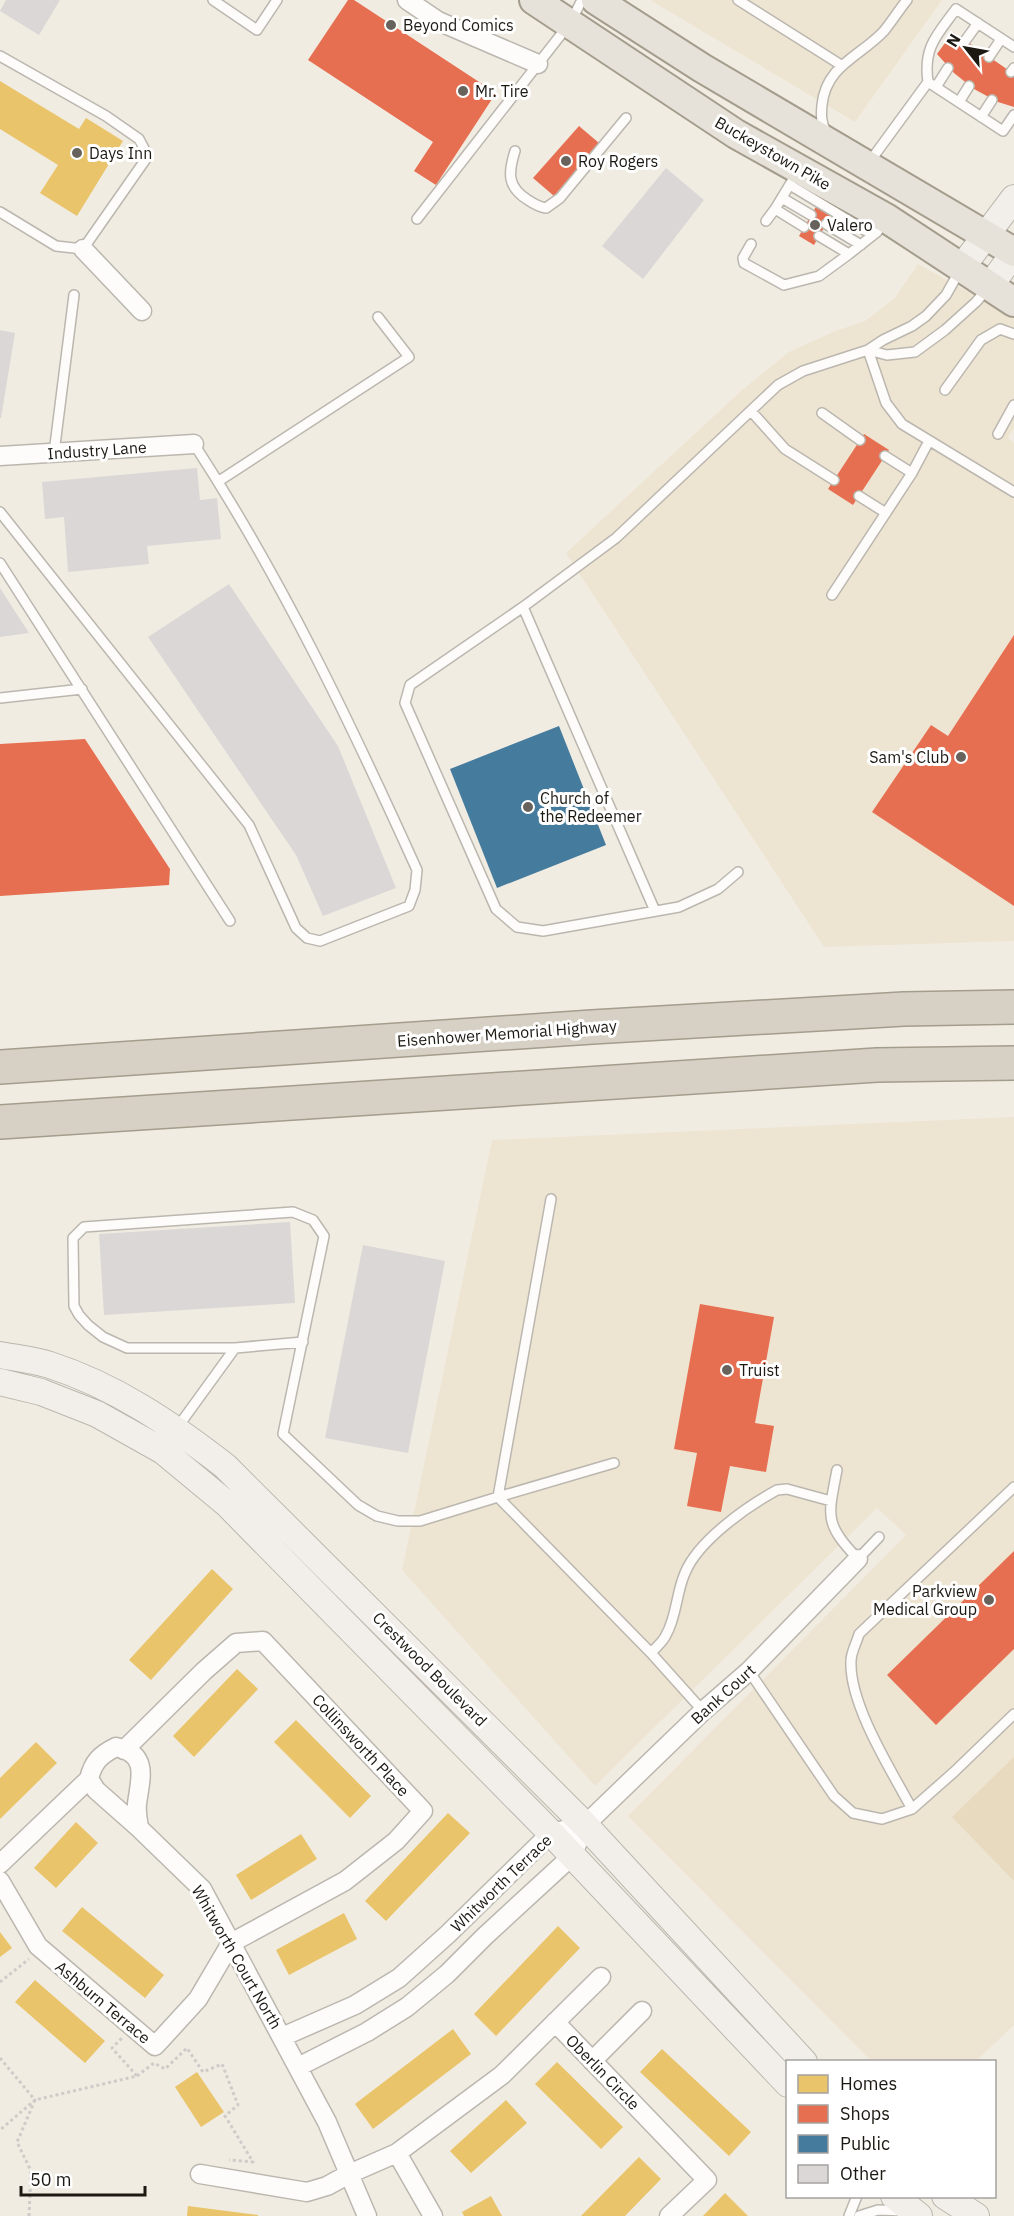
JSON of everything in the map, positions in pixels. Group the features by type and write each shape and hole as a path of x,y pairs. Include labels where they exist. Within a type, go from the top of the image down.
{"highway":[{"name":"Eisenhower Memorial Highway","path":"0,1067 603,1026 904,1009 1014,1007"},
{"path":"0,1122 876,1065 1014,1063"}],"main road":[{"name":"Buckeystown Pike","path":"534,0 576,12 795,177 880,227 962,267 1014,302"},
{"path":"596,0 702,68 1014,252 990,286"},
{"path":"962,267 1014,198"},
{"name":"Crestwood Boulevard","path":"0,1355 49,1365 119,1394 170,1440 226,1504 551,1833 786,2083"},
{"name":"Crestwood Boulevard","path":"0,1382 41,1392 170,1440 225,1466 585,1825 803,2060"},
{"path":"897,2198 919,2215"},
{"path":"948,2198 976,2216"}],"street":[{"path":"407,0 438,21 538,64"},
{"path":"83,249 142,311"},
{"name":"Industry Lane","path":"0,456 194,444"},
{"name":"Bank Court","path":"585,1825 703,1711 749,1671 858,1558"},
{"name":"Collinsworth Place","path":"124,1750 204,1671 236,1643 263,1641 423,1811 396,1841 345,1881 231,1943"},
{"path":"0,1864 89,1779 92,1766 101,1755 116,1748 136,1757 140,1766 141,1783 136,1807 139,1828"},
{"name":"Whitworth Court North","path":"89,1779 96,1790 202,1889 327,2122 367,2216"},
{"name":"Whitworth Terrace","path":"282,2037 355,2004 399,1978 448,1934 551,1833 585,1825"},
{"name":"Whitworth Terrace","path":"298,2067 367,2032 407,2007 447,1974 572,1856 585,1825"},
{"name":"Ashburn Terrace","path":"0,1881 38,1946 155,2046 198,1999 231,1943"},
{"path":"555,2022 601,1977"},
{"path":"592,2061 642,2011"},
{"name":"Oberlin Circle","path":"200,2174 307,2192 327,2186 397,2153 502,2075 555,2022 707,2180 669,2216"},
{"path":"397,2153 433,2216"}],"lane":[{"path":"213,0 257,30 277,0"},
{"path":"738,0 841,65"},
{"path":"832,145 821,122 823,99 831,76 841,65 883,32 907,0"},
{"path":"963,0 933,39 928,51 926,65 932,84 1003,131 1014,115"},
{"path":"956,9 1014,47"},
{"path":"417,219 576,12"},
{"path":"965,41 978,23"},
{"path":"989,57 1001,39"},
{"path":"0,56 106,116 139,139 148,156 83,249 57,246 0,212"},
{"path":"867,165 932,84 948,68"},
{"path":"958,102 969,86"},
{"path":"981,117 992,100"},
{"path":"515,151 510,166 513,186 526,199 538,207 546,208 560,198 626,118"},
{"path":"766,221 795,177"},
{"path":"782,198 811,215"},
{"path":"775,209 804,227"},
{"path":"826,224 861,245"},
{"path":"751,244 743,258 744,263 784,285 819,276 861,245 880,227"},
{"path":"819,236 849,254"},
{"path":"738,872 718,889 679,907 543,931 518,927 496,909 405,703 410,685 523,607 616,538 778,385 803,371 868,351 926,316 946,295 962,267"},
{"path":"868,351 887,355 915,352 945,330 990,286"},
{"path":"54,453 74,294"},
{"path":"219,482 409,357 378,317"},
{"path":"945,390 981,340 1000,329 1014,334"},
{"path":"868,351 886,403 902,424 1014,492"},
{"path":"998,434 1014,405"},
{"path":"751,411 785,449 834,480"},
{"path":"822,413 861,440"},
{"path":"832,594 912,473 929,441"},
{"path":"0,512 249,825 296,928 308,938 320,941 409,906 416,890 417,870 369,765 287,600 219,482 194,444"},
{"path":"885,456 912,473"},
{"path":"859,496 886,513"},
{"path":"0,562 230,921"},
{"path":"523,607 655,911"},
{"path":"0,698 82,689"},
{"path":"498,1497 550,1199"},
{"path":"303,1342 235,1348 127,1348 103,1337 79,1316 74,1306 73,1238 84,1227 293,1212 313,1220 324,1236 303,1342 283,1434 358,1505 377,1516 398,1521 420,1521 614,1463"},
{"path":"170,1440 235,1348"},
{"path":"837,1470 829,1509 834,1529 858,1558 879,1537"},
{"path":"912,1809 863,1715 854,1686 850,1659 859,1634 1014,1487"},
{"path":"651,1653 666,1637 674,1618 678,1593 685,1573 693,1556 708,1539 777,1490 787,1490 831,1501"},
{"path":"498,1497 651,1653 703,1711"},
{"path":"749,1671 834,1797 853,1813 882,1819 912,1809 1014,1714"},
{"path":"849,2216 856,2198"},
{"path":"860,2216 879,2210 919,2215"}],"path":[{"path":"0,1982 30,1958"},
{"path":"125,2034 112,2048 137,2076"},
{"path":"0,2130 35,2100 137,2076 154,2062 165,2069 187,2048 203,2072 222,2064 238,2105 225,2115 253,2162 221,2159"},
{"path":"0,2058 35,2100"},
{"path":"29,2216 31,2171 17,2142 35,2100"}],"shaded area":[{"path":"650,0 942,0 855,122"},
{"path":"918,264 1014,317 1014,428 1008,438 1014,443 1014,941 824,947 566,553 741,391 789,352 833,332 865,321 894,299"},
{"path":"1014,1117 1014,2025 977,2060 870,2060 628,1816 906,1535 877,1508 595,1786 402,1570 492,1140"},
{"path":"1014,1757 1014,1881 952,1817"}],"building: Homes":[{"name":"Days Inn","path":"0,81 79,129 86,118 123,141 77,216 40,193 58,165 0,129"},
{"path":"212,1569 233,1589 151,1680 129,1660"},
{"path":"237,1669 258,1689 194,1757 173,1736"},
{"path":"296,1720 371,1796 350,1818 274,1742"},
{"path":"36,1742 57,1763 0,1819 0,1778"},
{"path":"448,1813 470,1833 386,1921 365,1901"},
{"path":"76,1822 98,1843 56,1888 34,1868"},
{"path":"301,1834 317,1859 251,1900 236,1875"},
{"path":"82,1907 164,1975 145,1998 62,1931"},
{"path":"344,1913 357,1939 289,1975 276,1950"},
{"path":"558,1926 580,1948 496,2036 474,2014"},
{"path":"0,1932 12,1948 0,1957"},
{"path":"35,1980 105,2041 85,2063 15,2002"},
{"path":"453,2029 471,2054 373,2129 355,2104"},
{"path":"662,2049 751,2132 729,2156 640,2072"},
{"path":"557,2062 623,2127 601,2149 535,2084"},
{"path":"197,2072 224,2112 201,2127 175,2087"},
{"path":"506,2100 527,2123 471,2173 450,2151"},
{"path":"639,2157 661,2179 625,2216 581,2216"},
{"path":"725,2193 748,2216 703,2216"},
{"path":"491,2196 502,2216 464,2216 462,2212"},
{"path":"188,2206 258,2215 258,2216 187,2216"}],"building: Shops":[{"path":"348,0 354,0 496,93 436,185 414,171 433,142 308,60"},
{"path":"953,32 1014,74 1014,107 998,102 974,89 954,73 937,54"},
{"name":"Roy Rogers","path":"579,126 599,143 554,196 533,178"},
{"name":"Valero","path":"817,205 832,214 814,245 799,236"},
{"path":"864,434 889,450 853,505 828,489"},
{"name":"Sam's Club","path":"1014,635 1014,906 872,812 931,725 948,736"},
{"path":"85,739 170,869 169,885 0,896 0,744"},
{"name":"Truist","path":"700,1304 774,1317 755,1423 774,1426 766,1472 730,1466 721,1512 687,1506 697,1453 674,1449"},
{"name":"Parkview Medical Group","path":"1014,1551 1014,1649 936,1725 887,1675"}],"building: Public":[{"name":"Church of the Redeemer","path":"559,726 606,845 497,888 450,769"}],"building: Other":[{"path":"6,0 60,0 39,35 0,11"},
{"path":"666,168 704,200 643,279 602,246"},
{"path":"0,330 15,333 1,418 0,418"},
{"path":"197,468 200,500 217,498 221,539 147,546 149,564 68,572 64,517 45,519 42,482"},
{"path":"229,584 338,746 396,888 323,916 296,855 148,637"},
{"path":"0,588 29,633 0,637"},
{"path":"290,1222 295,1303 104,1315 99,1234"},
{"path":"363,1245 445,1261 408,1453 325,1438"}],"place":[{"name":"Beyond Comics","path":"391,25"},
{"name":"Mr. Tire","path":"463,91"},
{"name":"Days Inn","path":"77,153"},
{"name":"Roy Rogers","path":"566,161"},
{"name":"Valero","path":"815,225"},
{"name":"Sam's Club","path":"961,757"},
{"name":"Church of the Redeemer","path":"528,807"},
{"name":"Truist","path":"727,1370"},
{"name":"Parkview Medical Group","path":"989,1600"}]}
